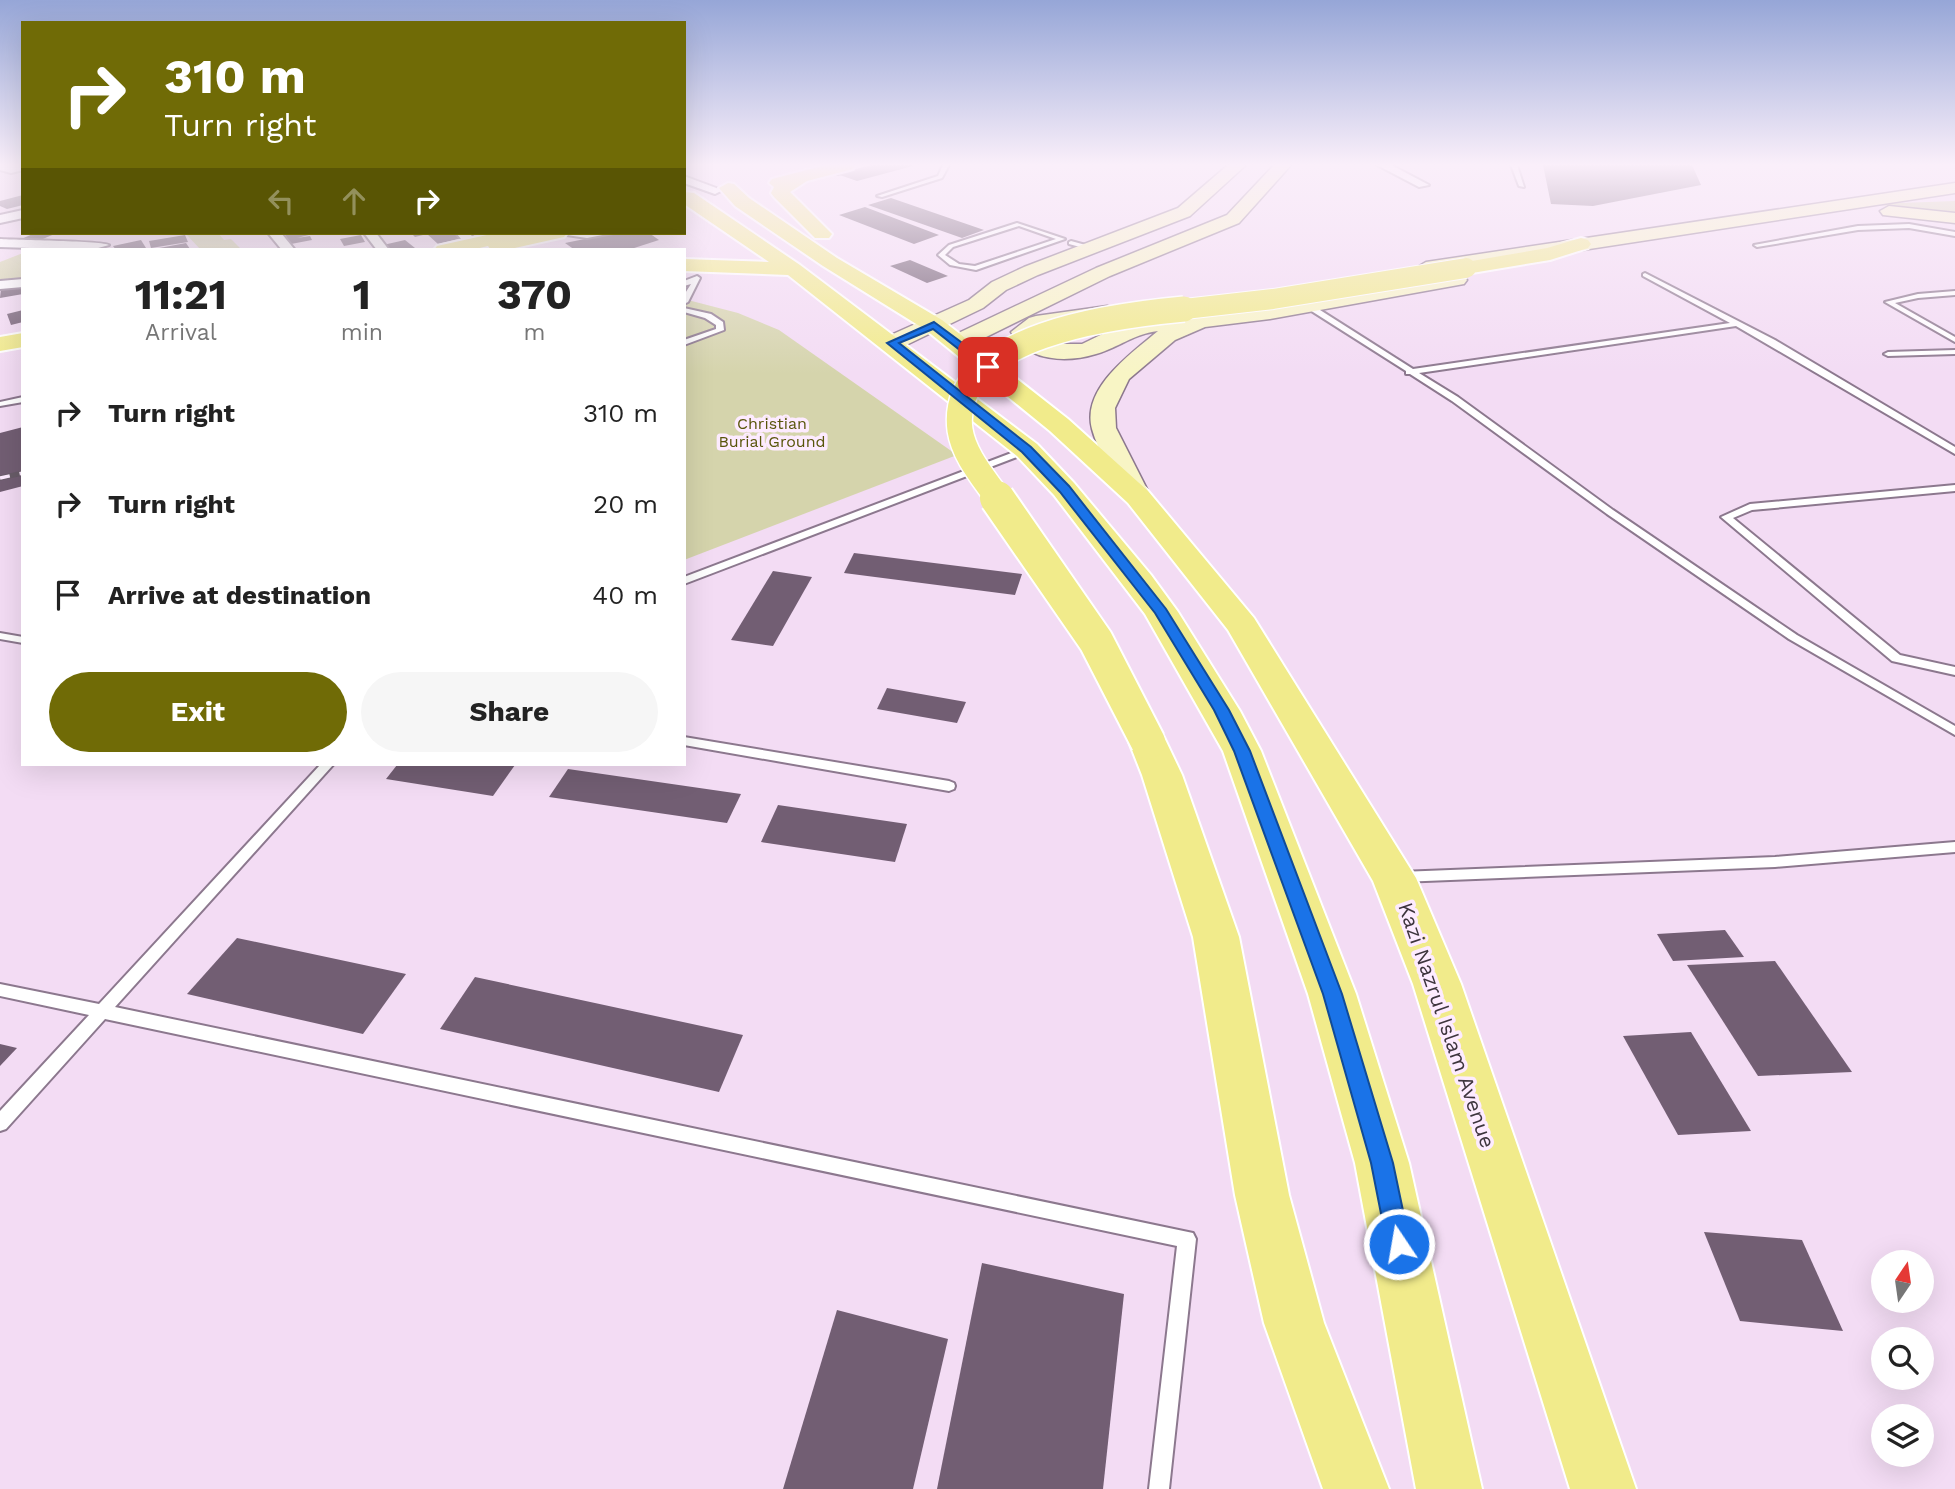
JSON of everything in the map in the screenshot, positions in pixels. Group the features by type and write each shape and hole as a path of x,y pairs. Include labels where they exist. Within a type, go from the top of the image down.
{"main road":[{"path":"742,234 892,343 1027,450 1064,489 1161,612 1221,710 1242,751 1332,994 1382,1163 1449,1489"},
{"name":"Kazi Nazrul Islam Avenue","path":"790,234 934,325 1059,425 1138,497 1242,625 1394,878 1437,984 1603,1489"},
{"path":"826,234 877,278 887,291 889,299"},
{"path":"451,248 512,235"},
{"path":"472,242 538,235"},
{"path":"1356,1489 1331,1428 1294,1322 1262,1195 1216,937 1162,775 1096,641 970,458 961,433 960,414 970,385 982,370 1012,348 1071,326 1129,316 1246,303 1466,268 1550,254 1581,244"},
{"path":"697,269 793,269"},
{"path":"0,336 21,332"},
{"path":"0,344 21,340"}],"street":[{"path":"892,343 976,304 1004,283 1082,247 1118,234"},
{"path":"976,304 1019,292 1161,234"},
{"path":"958,342 1060,292 1196,234"},
{"path":"1645,234 1248,294 1087,314 1036,322 1022,332 1030,344 1040,348 1083,351 1130,330 1306,305 1728,234"},
{"path":"0,243 105,248"},
{"path":"0,255 25,245"},
{"path":"0,285 21,283"},
{"path":"1060,292 1073,307 1087,314"},
{"path":"1138,497 1104,428 1103,408 1119,376 1138,357 1167,335 1201,321"}],"lane":[{"path":"987,234 951,246 941,255 949,262 962,267 976,268 1062,239"},
{"path":"1049,234 1082,247"},
{"path":"1757,245 1824,234"},
{"path":"577,235 595,235"},
{"path":"686,297 697,269"},
{"path":"1646,275 1737,323 1955,451"},
{"path":"1955,293 1889,302 1955,340"},
{"path":"1306,305 1455,399 1610,512 1793,637 1955,731"},
{"path":"686,310 708,316 720,324 720,330 715,334 686,342"},
{"path":"1409,372 1737,323"},
{"path":"1888,354 1955,352"},
{"path":"0,404 21,399"},
{"path":"686,580 1027,450"},
{"path":"1955,488 1750,508 1726,517 1896,658 1955,671"},
{"path":"0,636 21,640"},
{"path":"686,741 948,786"},
{"path":"0,1123 326,766"},
{"path":"1394,878 1775,862 1955,847"},
{"path":"0,990 1186,1238 1159,1489"}],"green space":[{"path":"187,235 220,235 224,240 231,239 240,248 199,248"},
{"path":"21,254 21,278 0,280 0,262"},
{"name":"Christian Burial Ground","path":"686,300 738,313 779,330 957,455 686,559"}],"building":[{"path":"889,234 939,235 914,244"},
{"path":"952,234 972,234 962,238"},
{"path":"30,235 52,235 38,241 19,240"},
{"path":"185,235 188,242 151,248 149,241"},
{"path":"285,235 309,235 297,238 310,236 312,240 291,244"},
{"path":"361,235 365,242 344,246 340,239"},
{"path":"428,235 458,235 462,238 438,244"},
{"path":"604,235 652,235 659,240 634,248 572,248 565,243"},
{"path":"141,240 146,248 114,248 113,246"},
{"path":"405,240 415,248 387,248 383,245"},
{"path":"186,243 189,248 159,248"},
{"path":"910,260 948,276 927,283 890,266"},
{"path":"21,284 21,294 0,298 1,288"},
{"path":"21,310 21,322 11,325 7,314"},
{"path":"21,428 21,487 0,492 0,433"},
{"path":"854,553 1022,574 1015,595 844,573"},
{"path":"773,571 812,577 773,646 731,640"},
{"path":"887,688 966,702 957,723 877,709"},
{"path":"396,766 514,766 493,796 386,779"},
{"path":"568,769 741,794 727,823 549,797"},
{"path":"778,805 907,824 895,862 761,842"},
{"path":"1725,930 1744,957 1673,961 1657,934"},
{"path":"237,938 406,974 363,1034 187,994"},
{"path":"1775,961 1852,1072 1758,1076 1687,965"},
{"path":"475,977 743,1035 719,1092 440,1029"},
{"path":"1691,1032 1751,1131 1678,1135 1623,1036"},
{"path":"0,1044 17,1048 0,1066"},
{"path":"1704,1232 1802,1240 1843,1331 1740,1321"},
{"path":"982,1263 1124,1294 1103,1489 937,1489"},
{"path":"837,1310 948,1339 913,1489 783,1489"}],"railway":[{"path":"0,478 21,473"}],"route":[{"path":"988,367 934,325 892,343 1027,450 1064,489 1161,612 1221,710 1242,751 1332,994 1382,1163 1399,1244"}]}
